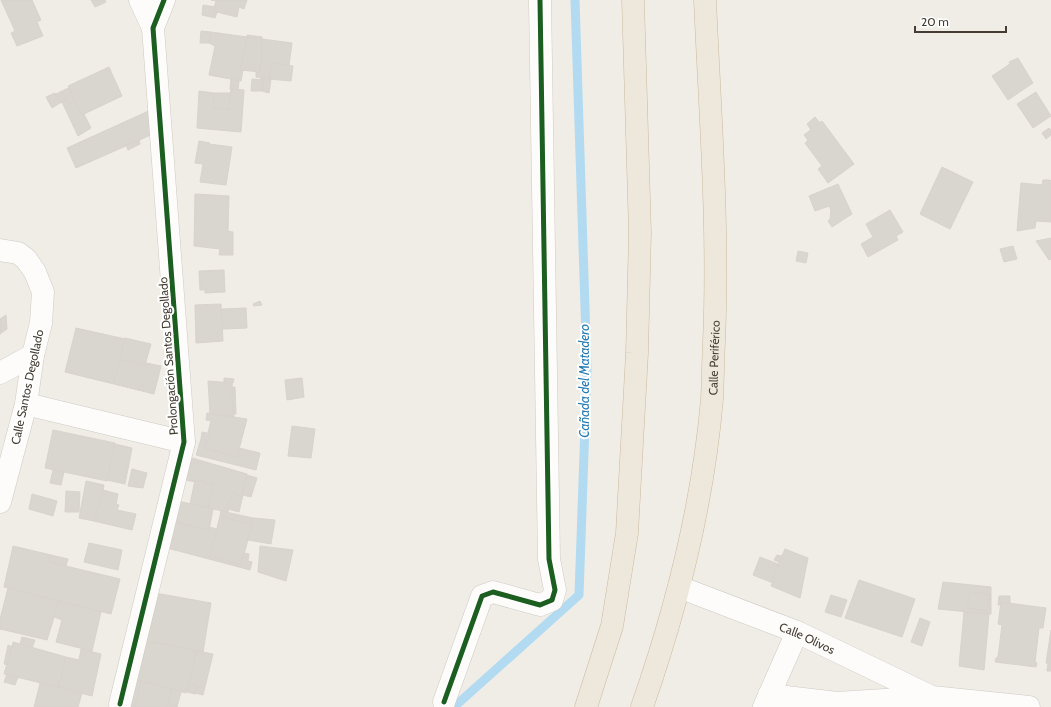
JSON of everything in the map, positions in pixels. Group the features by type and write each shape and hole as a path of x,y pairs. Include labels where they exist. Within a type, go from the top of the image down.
{"highway":[{"path":"586,707 612,626 627,533 637,353 640,233 633,0"},
{"name":"Calle Periférico","path":"642,707 679,587 690,542 701,486 712,399 716,248 705,0"}],"street":[{"path":"140,0 154,28"},
{"name":"Prolongación Santos Degollado","path":"120,704 184,442 154,28 164,0"},
{"path":"444,702 482,596 493,592 540,605 552,600 555,590 549,559 540,0"},
{"name":"Calle Santos Degollado","path":"0,250 18,253 26,259 35,272 43,292 41,323 33,355 26,404 0,502"},
{"path":"0,373 33,355"},
{"path":"26,404 184,442"},
{"name":"Calle Olivos","path":"679,587 797,632 932,697"},
{"path":"766,701 797,632"},
{"name":"Calle Olivos","path":"766,701 837,703 932,697 1029,707"}],"building":[{"path":"1,0 32,0 41,20 37,22 43,36 17,46 11,33 15,31"},
{"path":"91,0 105,0 106,2 95,7"},
{"path":"211,0 247,0 244,9 239,7 237,17 213,11 216,1"},
{"path":"203,5 215,7 213,11 217,12 215,18 202,15"},
{"path":"201,31 211,32 209,43 200,43"},
{"path":"211,32 247,37 240,70 243,70 241,81 209,75 215,46 209,43"},
{"path":"247,35 262,37 262,39 247,37"},
{"path":"247,37 262,39 260,72 240,70"},
{"path":"262,39 292,43 289,65 272,63 269,79 256,77 256,71 260,72"},
{"path":"1018,58 1033,83 1008,100 992,76 1010,64 1009,62"},
{"path":"272,63 293,66 291,81 269,79"},
{"path":"109,67 122,96 82,115 68,86"},
{"path":"261,78 271,79 269,93 262,91 263,80 261,80"},
{"path":"231,79 239,81 238,90 230,89"},
{"path":"252,79 263,80 262,91 251,91"},
{"path":"69,88 75,101 69,104 62,91"},
{"path":"231,89 244,90 241,132 197,128 199,91 214,93 213,108 229,109"},
{"path":"62,91 67,100 60,103 56,94"},
{"path":"1036,92 1051,116 1033,128 1017,104"},
{"path":"55,93 60,103 52,108 46,97"},
{"path":"214,93 230,93 229,109 213,108"},
{"path":"67,100 69,104 75,101 91,128 78,136 62,102"},
{"path":"153,109 162,130 76,168 67,148"},
{"path":"815,117 820,123 811,130 807,124"},
{"path":"822,121 854,164 828,183 818,169 822,166 805,143 808,140 804,135"},
{"path":"1049,128 1051,130 1051,135 1046,139 1042,133"},
{"path":"139,140 140,144 128,150 126,145"},
{"path":"199,141 232,147 226,185 200,182 203,164 195,163"},
{"path":"942,167 973,182 950,229 920,214"},
{"path":"1043,180 1051,181 1051,222 1036,221 1035,228 1017,231 1021,183 1042,185"},
{"path":"838,184 852,214 832,227 828,221 830,219 831,210 829,206 815,211 809,196"},
{"path":"195,194 229,196 228,231 233,232 233,255 219,255 220,249 194,246"},
{"path":"890,210 903,232 896,236 898,240 868,257 861,244 873,237 866,224"},
{"path":"1051,238 1051,259 1049,260 1036,241"},
{"path":"1013,246 1017,259 1004,262 1000,249"},
{"path":"798,251 808,253 806,263 796,261"},
{"path":"224,270 225,292 205,293 205,290 200,290 199,271"},
{"path":"260,301 262,305 254,306 253,304"},
{"path":"221,304 223,341 196,343 195,305"},
{"path":"246,308 247,328 223,329 222,309"},
{"path":"6,315 7,329 0,334 0,319"},
{"path":"76,328 125,339 114,384 65,372"},
{"path":"125,338 151,344 145,365 120,359"},
{"path":"120,359 145,365 146,363 161,366 154,394 114,384"},
{"path":"224,378 234,379 233,383 224,382"},
{"path":"302,378 304,397 287,400 285,380"},
{"path":"208,381 232,383 234,417 210,414"},
{"path":"232,387 235,387 236,414 233,414"},
{"path":"207,413 247,419 237,457 204,448 206,441 209,441 211,434 208,433 211,421 206,420"},
{"path":"292,426 315,429 311,458 288,456"},
{"path":"53,430 115,443 107,481 45,468"},
{"path":"202,432 211,434 209,441 201,439"},
{"path":"201,439 206,441 204,448 237,457 239,448 260,453 256,470 196,455"},
{"path":"115,444 132,448 125,484 107,480"},
{"path":"192,458 247,474 242,496 232,493 228,512 208,508 213,484 195,480 195,482 186,480"},
{"path":"132,469 147,473 143,488 128,486"},
{"path":"53,470 64,472 61,485 50,483"},
{"path":"247,475 257,478 251,497 243,495 239,512 228,509 232,493 242,496"},
{"path":"195,480 213,484 208,508 190,504"},
{"path":"86,481 104,485 94,521 79,518"},
{"path":"103,490 118,494 116,504 119,505 117,510 136,514 132,530 94,521"},
{"path":"66,491 80,492 79,512 65,512"},
{"path":"32,494 57,501 53,516 29,509"},
{"path":"178,501 213,509 209,530 173,522"},
{"path":"221,511 253,518 251,524 220,516"},
{"path":"220,516 252,525 241,565 210,556"},
{"path":"253,518 275,520 271,544 248,540"},
{"path":"173,522 209,530 209,527 217,529 209,559 167,548"},
{"path":"89,543 122,550 118,570 84,562"},
{"path":"13,546 51,555 49,562 120,579 111,614 4,587"},
{"path":"260,546 293,550 286,581 258,572"},
{"path":"785,549 808,558 800,598 771,586 774,580 772,579"},
{"path":"244,553 249,554 248,561 252,562 250,570 209,559 210,556 241,565"},
{"path":"51,555 68,559 66,566 49,562"},
{"path":"777,555 782,556 779,562 774,560"},
{"path":"760,557 778,564 772,579 774,580 773,583 753,575"},
{"path":"859,580 915,599 902,637 845,618"},
{"path":"943,582 991,587 991,614 938,609","holes":["970,592 990,595 987,611 967,608"]},
{"path":"8,588 59,601 47,640 0,629 0,619"},
{"path":"970,592 990,595 987,611 967,608"},
{"path":"155,593 211,603 203,652 143,640"},
{"path":"831,595 847,600 841,617 825,612"},
{"path":"999,596 1010,596 1010,604 1001,602 1001,605 998,605"},
{"path":"59,601 101,612 92,651 56,642 62,620 54,617"},
{"path":"1001,602 1046,608 1043,628 1039,628 1035,662 1037,663 1036,667 995,662 996,658 998,657 1002,625 998,624"},
{"path":"964,612 989,614 984,670 959,666"},
{"path":"920,618 930,622 922,646 911,642"},
{"path":"1051,630 1051,664 1046,663"},
{"path":"22,637 35,640 32,648 20,644"},
{"path":"146,641 197,651 186,693 136,680"},
{"path":"13,642 66,657 58,687 4,674"},
{"path":"8,645 12,647 7,665 4,664"},
{"path":"81,649 101,654 92,696 58,687 66,657 79,660"},
{"path":"197,651 213,654 203,695 195,693 197,686 189,684"},
{"path":"1048,663 1051,664 1051,671 1047,671"},
{"path":"7,674 18,677 15,685 4,682"},
{"path":"133,679 141,681 135,707 126,707"},
{"path":"141,681 172,689 167,707 135,707"},
{"path":"40,683 82,693 78,707 34,707"},
{"path":"189,684 197,686 195,694 187,692"},
{"path":"172,689 181,692 177,707 174,707 174,705 168,703"},
{"path":"168,703 174,705 174,707 167,707"}],"waterway":[{"name":"Cañada del Matadero","path":"454,707 579,595 587,369 575,0"}],"cycle path":[{"path":"120,704 184,442 153,28 164,0"},
{"path":"444,702 482,596 493,592 540,605 552,600 555,590 549,559 540,0"}]}
